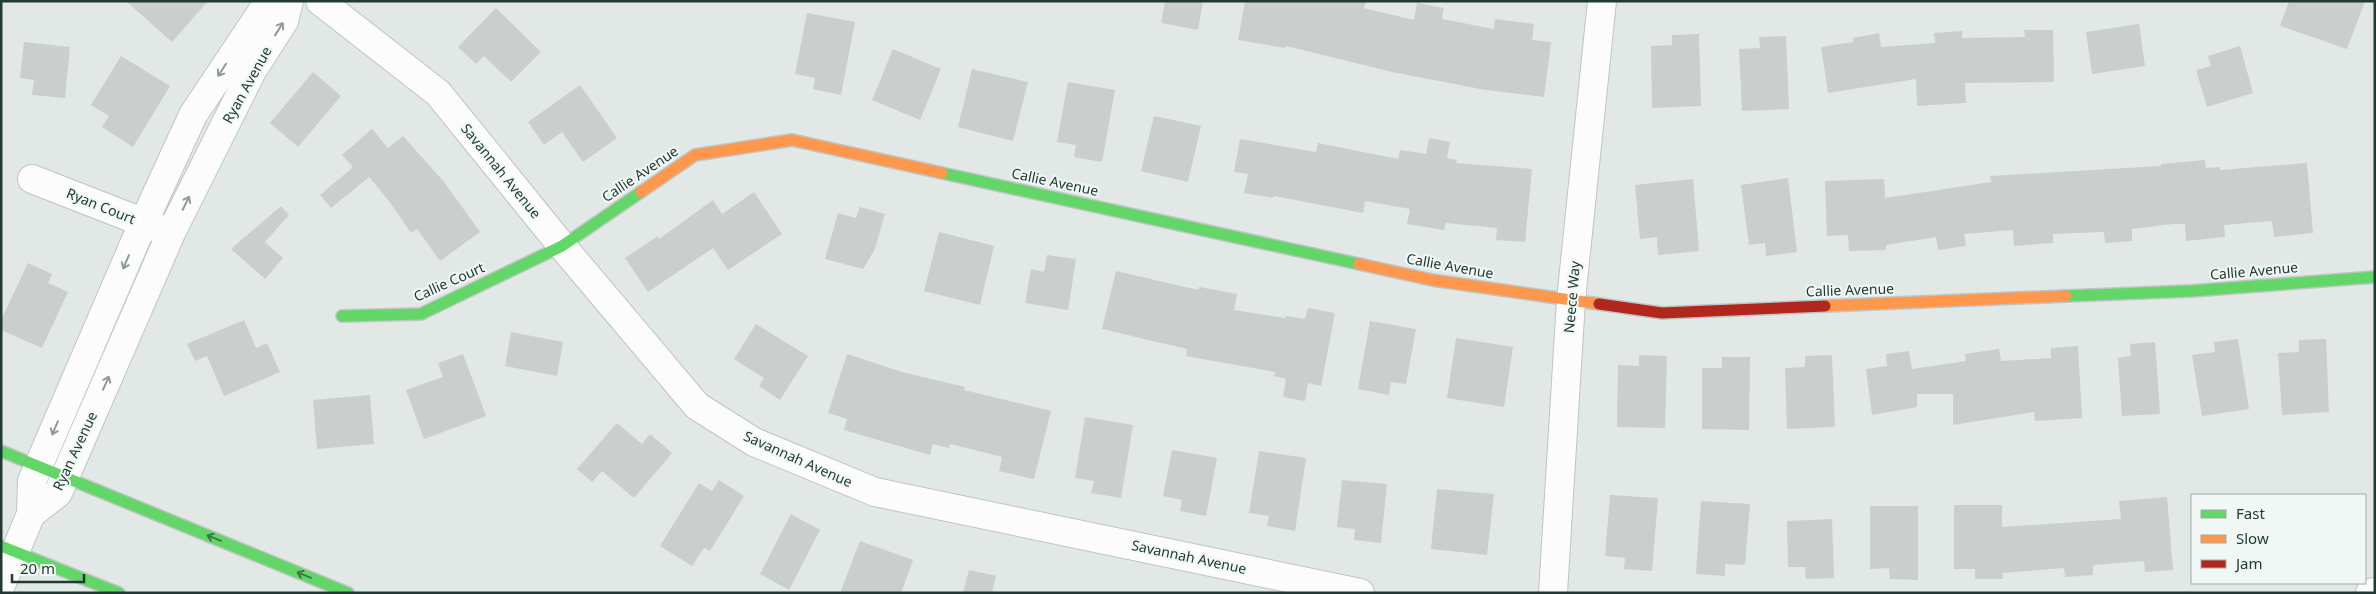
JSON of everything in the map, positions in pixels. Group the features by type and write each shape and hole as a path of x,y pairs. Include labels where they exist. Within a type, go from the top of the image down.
{"main road":[{"name":"Callie Avenue","path":"562,246 696,155 792,140 1432,280 1662,313 2191,291 2375,276"},
{"name":"Callie Court","path":"342,316 420,314 562,246"},
{"path":"1,451 348,593"},
{"path":"8,549 119,593"}],"street":[{"name":"Ryan Avenue","path":"31,514 32,481 38,466 143,223 193,115 269,1"},
{"name":"Ryan Avenue","path":"31,514 58,492 171,233 252,71 284,21 290,1"},
{"name":"Savannah Avenue","path":"320,1 438,93 562,246 697,406 754,442 875,492 1360,593"},
{"name":"Neece Way","path":"1553,593 1571,300 1602,1"},
{"name":"Ryan Court","path":"32,179 171,233"},
{"path":"1,585 8,549 31,514"},
{"path":"2370,593 2375,592"}],"building":[{"path":"126,1 208,1 172,42"},
{"path":"1165,1 1203,1 1198,30 1161,23"},
{"path":"1245,1 1366,1 1364,8 1414,20 1417,3 1444,8 1442,19 1494,29 1495,19 1534,24 1532,40 1551,42 1544,97 1486,90 1392,72 1286,46 1285,48 1238,40"},
{"path":"2289,1 2365,1 2347,49 2280,26"},
{"path":"496,8 541,52 511,82 484,56 476,64 458,47"},
{"path":"807,13 855,22 841,95 813,89 815,78 795,74"},
{"path":"2139,24 2145,66 2092,74 2086,32"},
{"path":"2024,30 2053,30 2054,82 1965,83 1966,103 1917,106 1916,79 1828,93 1821,47 1853,42 1853,38 1879,33 1881,47 1935,43 1934,33 1962,31 1962,38 2025,37"},
{"path":"1699,34 1701,106 1652,108 1651,46 1672,45 1672,35"},
{"path":"1786,36 1789,109 1742,111 1739,49 1760,48 1759,37"},
{"path":"24,42 70,47 65,98 32,95 34,80 20,78"},
{"path":"2240,46 2253,93 2207,107 2196,70 2211,66 2208,56"},
{"path":"893,49 941,69 920,120 872,100"},
{"path":"121,56 170,86 133,147 102,127 109,116 91,105"},
{"path":"972,69 1028,82 1013,141 958,127"},
{"path":"313,72 341,96 298,147 270,123"},
{"path":"1068,82 1115,90 1102,162 1074,157 1076,145 1057,142"},
{"path":"580,85 617,138 583,162 562,132 544,145 528,122"},
{"path":"1154,116 1201,126 1188,182 1141,171"},
{"path":"372,129 388,148 403,136 444,182 480,232 440,261 417,229 411,233 389,201 369,177 331,208 320,195 353,167 342,155"},
{"path":"1429,138 1450,142 1447,158 1457,160 1456,163 1532,169 1525,242 1496,240 1497,228 1446,223 1444,230 1407,224 1410,209 1365,201 1363,213 1274,196 1273,198 1244,193 1248,174 1234,172 1240,139 1316,152 1318,143 1398,159 1400,150 1426,154"},
{"path":"2205,160 2206,168 2220,167 2220,170 2307,163 2313,233 2274,237 2272,221 2224,225 2225,237 2186,241 2185,224 2173,224 2132,229 2132,241 2105,243 2104,232 2053,234 2053,243 2014,246 2013,230 1964,234 1966,246 1938,250 1936,237 1886,245 1886,250 1849,251 1848,235 1827,236 1825,181 1884,179 1885,198 1991,182 1990,176 2161,166 2161,164"},
{"path":"1788,178 1797,252 1766,256 1765,243 1749,245 1741,185"},
{"path":"1693,179 1699,251 1658,255 1657,237 1640,239 1635,185"},
{"path":"754,192 782,234 728,270 713,248 648,292 625,258 658,236 659,239 713,200 722,214"},
{"path":"281,206 289,215 265,242 283,258 265,279 231,249"},
{"path":"860,207 885,214 875,249 863,269 825,259 838,213 856,218"},
{"path":"939,232 994,246 980,305 924,291"},
{"path":"1047,255 1076,259 1068,310 1025,303 1031,269 1044,272"},
{"path":"28,263 52,274 48,283 68,292 42,348 1,330 1,320"},
{"path":"1116,271 1198,290 1199,287 1237,294 1234,310 1285,318 1286,316 1305,319 1308,308 1335,313 1321,386 1308,383 1305,401 1283,397 1286,379 1274,376 1275,372 1186,356 1187,349 1102,329"},
{"path":"244,320 256,348 267,343 280,372 224,396 207,356 195,361 187,344"},
{"path":"1370,321 1416,329 1406,384 1391,382 1389,395 1358,389"},
{"path":"756,324 808,356 780,400 759,386 764,378 734,359"},
{"path":"511,332 563,342 557,376 505,366"},
{"path":"1456,338 1513,347 1504,407 1447,398"},
{"path":"2238,339 2249,409 2202,416 2192,355 2215,352 2214,342"},
{"path":"2326,339 2329,412 2282,415 2278,353 2299,352 2299,340"},
{"path":"2155,342 2160,414 2122,416 2118,358 2131,356 2130,344"},
{"path":"2078,346 2082,418 2035,421 2034,412 1953,425 1953,394 1917,394 1917,407 1872,415 1866,369 1887,366 1886,354 1909,351 1912,369 1966,361 1965,354 1999,349 2001,361 2051,358 2051,348"},
{"path":"463,354 486,416 424,439 406,390 443,377 438,363"},
{"path":"847,354 902,372 965,387 964,390 1051,411 1034,479 999,471 1002,457 950,444 949,448 933,444 930,455 844,430 847,419 828,413"},
{"path":"1639,355 1667,356 1665,428 1617,427 1618,365 1639,366"},
{"path":"1832,355 1835,427 1787,429 1785,368 1805,367 1805,356"},
{"path":"1722,357 1750,357 1749,430 1702,429 1702,368 1722,368"},
{"path":"370,395 374,444 317,449 313,400"},
{"path":"1085,417 1133,425 1121,498 1091,493 1094,481 1075,478"},
{"path":"617,423 642,444 650,434 672,453 634,498 602,471 592,482 577,469"},
{"path":"1172,450 1217,458 1206,516 1180,511 1182,500 1163,496"},
{"path":"1259,451 1306,458 1295,531 1267,526 1269,516 1249,513"},
{"path":"719,480 744,496 710,551 704,548 692,566 660,546 699,483 712,491"},
{"path":"1342,480 1387,484 1381,543 1354,540 1355,529 1337,527"},
{"path":"1437,489 1494,494 1487,555 1431,549"},
{"path":"1610,495 1658,498 1652,571 1624,569 1625,558 1605,556"},
{"path":"2167,497 2173,570 2145,572 2144,561 2093,565 2093,575 2065,577 2064,568 2002,573 2003,579 1975,579 1975,569 1954,569 1954,505 2002,505 2002,527 2121,519 2119,501"},
{"path":"1701,501 1750,504 1745,565 1725,564 1725,576 1696,574"},
{"path":"1870,506 1918,506 1918,580 1890,579 1889,568 1870,569"},
{"path":"791,514 820,530 789,590 760,574"},
{"path":"1832,519 1834,578 1806,579 1805,567 1788,567 1787,521"},
{"path":"860,541 913,560 901,593 840,593"},
{"path":"969,570 996,576 992,593 963,593"}],"traffic: fast":[{"path":"942,173 1359,264"},
{"path":"342,316 421,314 562,246 641,192"},
{"path":"2066,296 2191,291 2375,277"},
{"path":"1,451 348,593"},
{"path":"1,546 119,593"}],"traffic: slow":[{"path":"641,192 695,155 792,140 942,173"},
{"path":"1359,264 1432,280 1599,304"},
{"path":"1825,306 2066,296"}],"traffic: jam":[{"path":"1599,304 1662,313 1825,306"}]}
